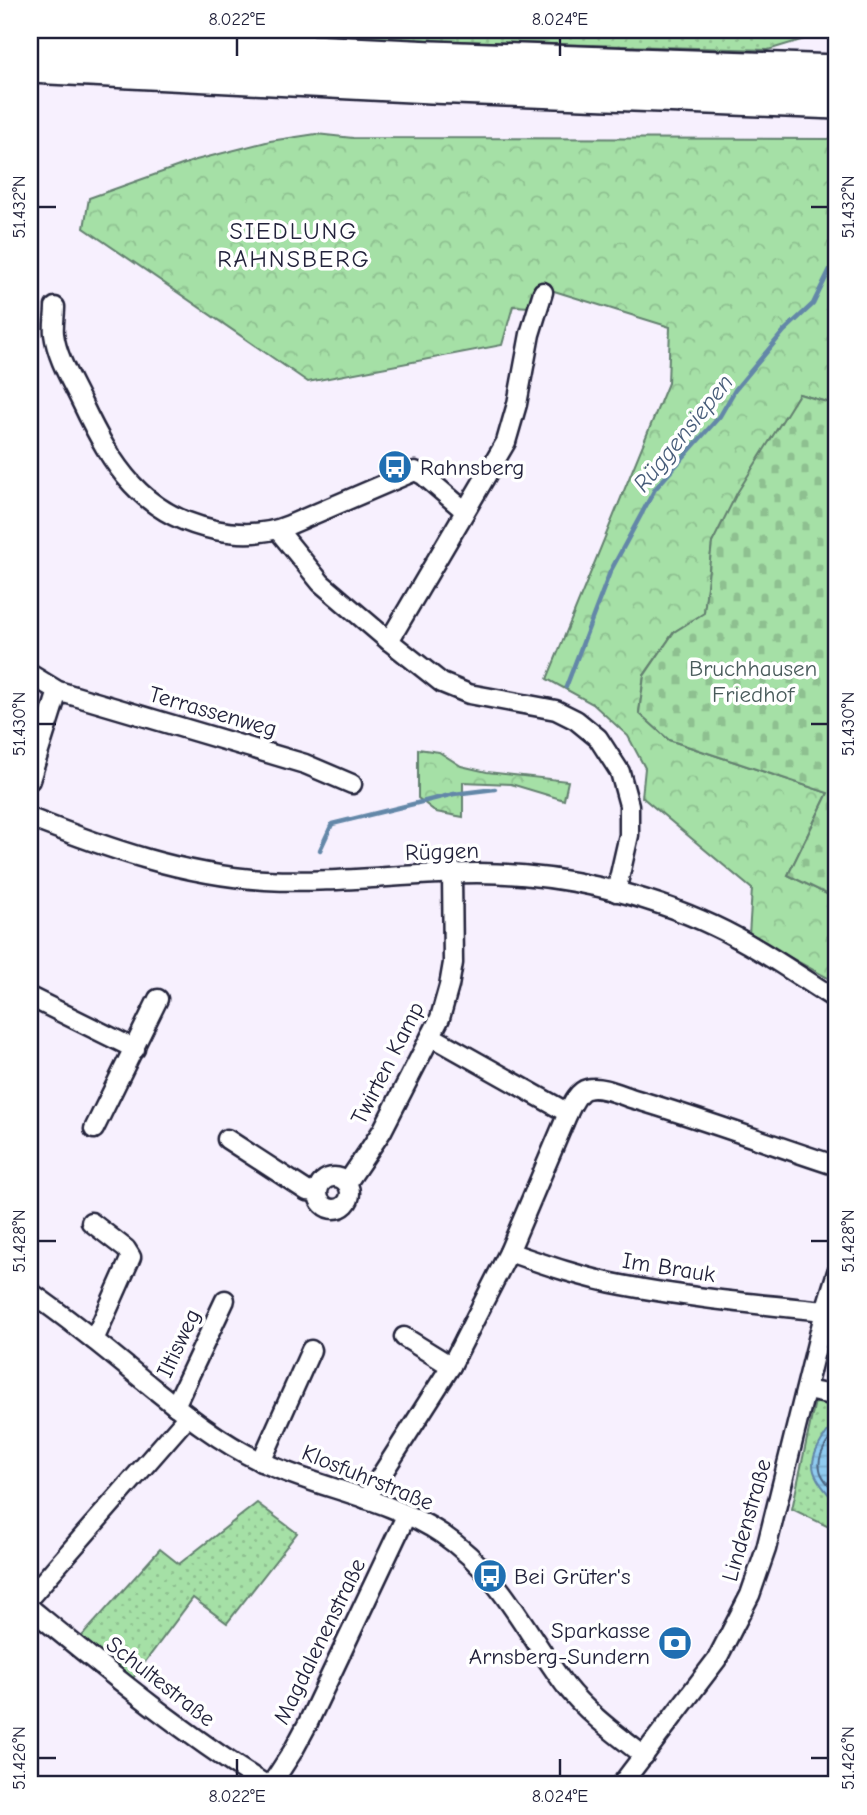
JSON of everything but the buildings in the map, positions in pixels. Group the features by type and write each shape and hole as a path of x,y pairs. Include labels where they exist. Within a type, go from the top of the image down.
{"highway":[{"path":"30,38 432,58 787,85 837,102"},
{"path":"30,66 787,85 837,72"}],"street":[{"path":"389,641 509,434 530,334 543,292"},
{"path":"55,307 54,335 67,372 98,435 128,482 151,502 186,522 232,532 259,533 278,530 415,471 465,511"},
{"path":"278,530 321,583 431,676 455,690 556,710 576,720 598,738 620,772 629,805 629,835 616,892"},
{"name":"Terrassenweg","path":"30,674 58,691 305,764 352,784"},
{"path":"30,780 58,691"},
{"name":"Rüggen","path":"30,818 133,857 220,876 311,881 478,873 551,878 616,892 716,927 837,1000"},
{"name":"Twirten Kamp","path":"347,1183 382,1131 445,1003 453,963 452,874"},
{"path":"30,997 135,1049"},
{"path":"94,1129 158,999"},
{"path":"431,1036 568,1113"},
{"path":"366,1499 451,1366 509,1252 568,1113 580,1093 596,1088 671,1110 837,1166"},
{"path":"227,1139 307,1191 317,1192"},
{"path":"338,1177 347,1183 349,1199 342,1207 325,1207 317,1192 318,1186 326,1178 338,1177"},
{"path":"91,1222 126,1249 131,1257 94,1340"},
{"name":"Im Brauk","path":"509,1252 561,1270 622,1285 721,1300 825,1311"},
{"name":"Lindenstraße","path":"621,1785 717,1659 750,1595 766,1549 837,1272"},
{"name":"Klosfuhrstraße","path":"30,1292 181,1411 261,1462 366,1499 441,1534 490,1576 505,1594 565,1685 589,1712 643,1756"},
{"name":"Iltisweg","path":"30,1597 181,1411 225,1300"},
{"path":"404,1337 451,1366"},
{"path":"261,1462 311,1350"},
{"path":"806,1391 837,1396"},
{"name":"Magdalenenstraße","path":"269,1785 307,1725 407,1516"},
{"name":"Schultestraße","path":"30,1608 166,1717 208,1748 269,1785"}],"shaded area":[{"path":"30,679 52,694 30,765"}],"green space":[{"path":"184,30 812,30 811,37 768,50 270,36"},
{"path":"316,134 353,138 837,139 837,405 799,394 712,543 704,614 674,632 644,675 639,712 669,740 828,793 788,875 837,899 837,983 749,935 752,889 642,797 645,768 628,736 593,704 547,679 668,383 670,327 538,286 530,307 513,306 502,345 308,382 84,228 89,198 196,160 270,141"},
{"name":"Bruchhausen Friedhof","path":"799,394 837,405 837,899 788,875 828,793 669,740 639,713 644,676 674,632 704,613 712,543 737,493"},
{"path":"418,749 439,752 461,766 487,772 568,781 564,800 511,784 463,782 463,817 436,812 418,798"},
{"path":"815,1401 837,1404 837,1531 792,1509"},
{"path":"257,1503 297,1533 227,1623 193,1598 133,1678 81,1637 160,1549 179,1564"}],"water":[{"path":"837,1427 837,1504 820,1484 813,1468 813,1460 830,1428"}],"waterway":[{"name":"Rüggensiepen","path":"566,687 610,572 655,489 720,416 735,390 784,331 813,304 837,255"},
{"path":"320,850 332,824 454,794 495,789"}],"place":[{"name":"Rahnsberg","path":"395,467"},
{"name":"Bei Grüter's","path":"490,1576"},
{"name":"Sparkasse Arnsberg-Sundern","path":"675,1643"}],"district":[{"name":"SIEDLUNG RAHNSBERG","path":"294,245"}]}
